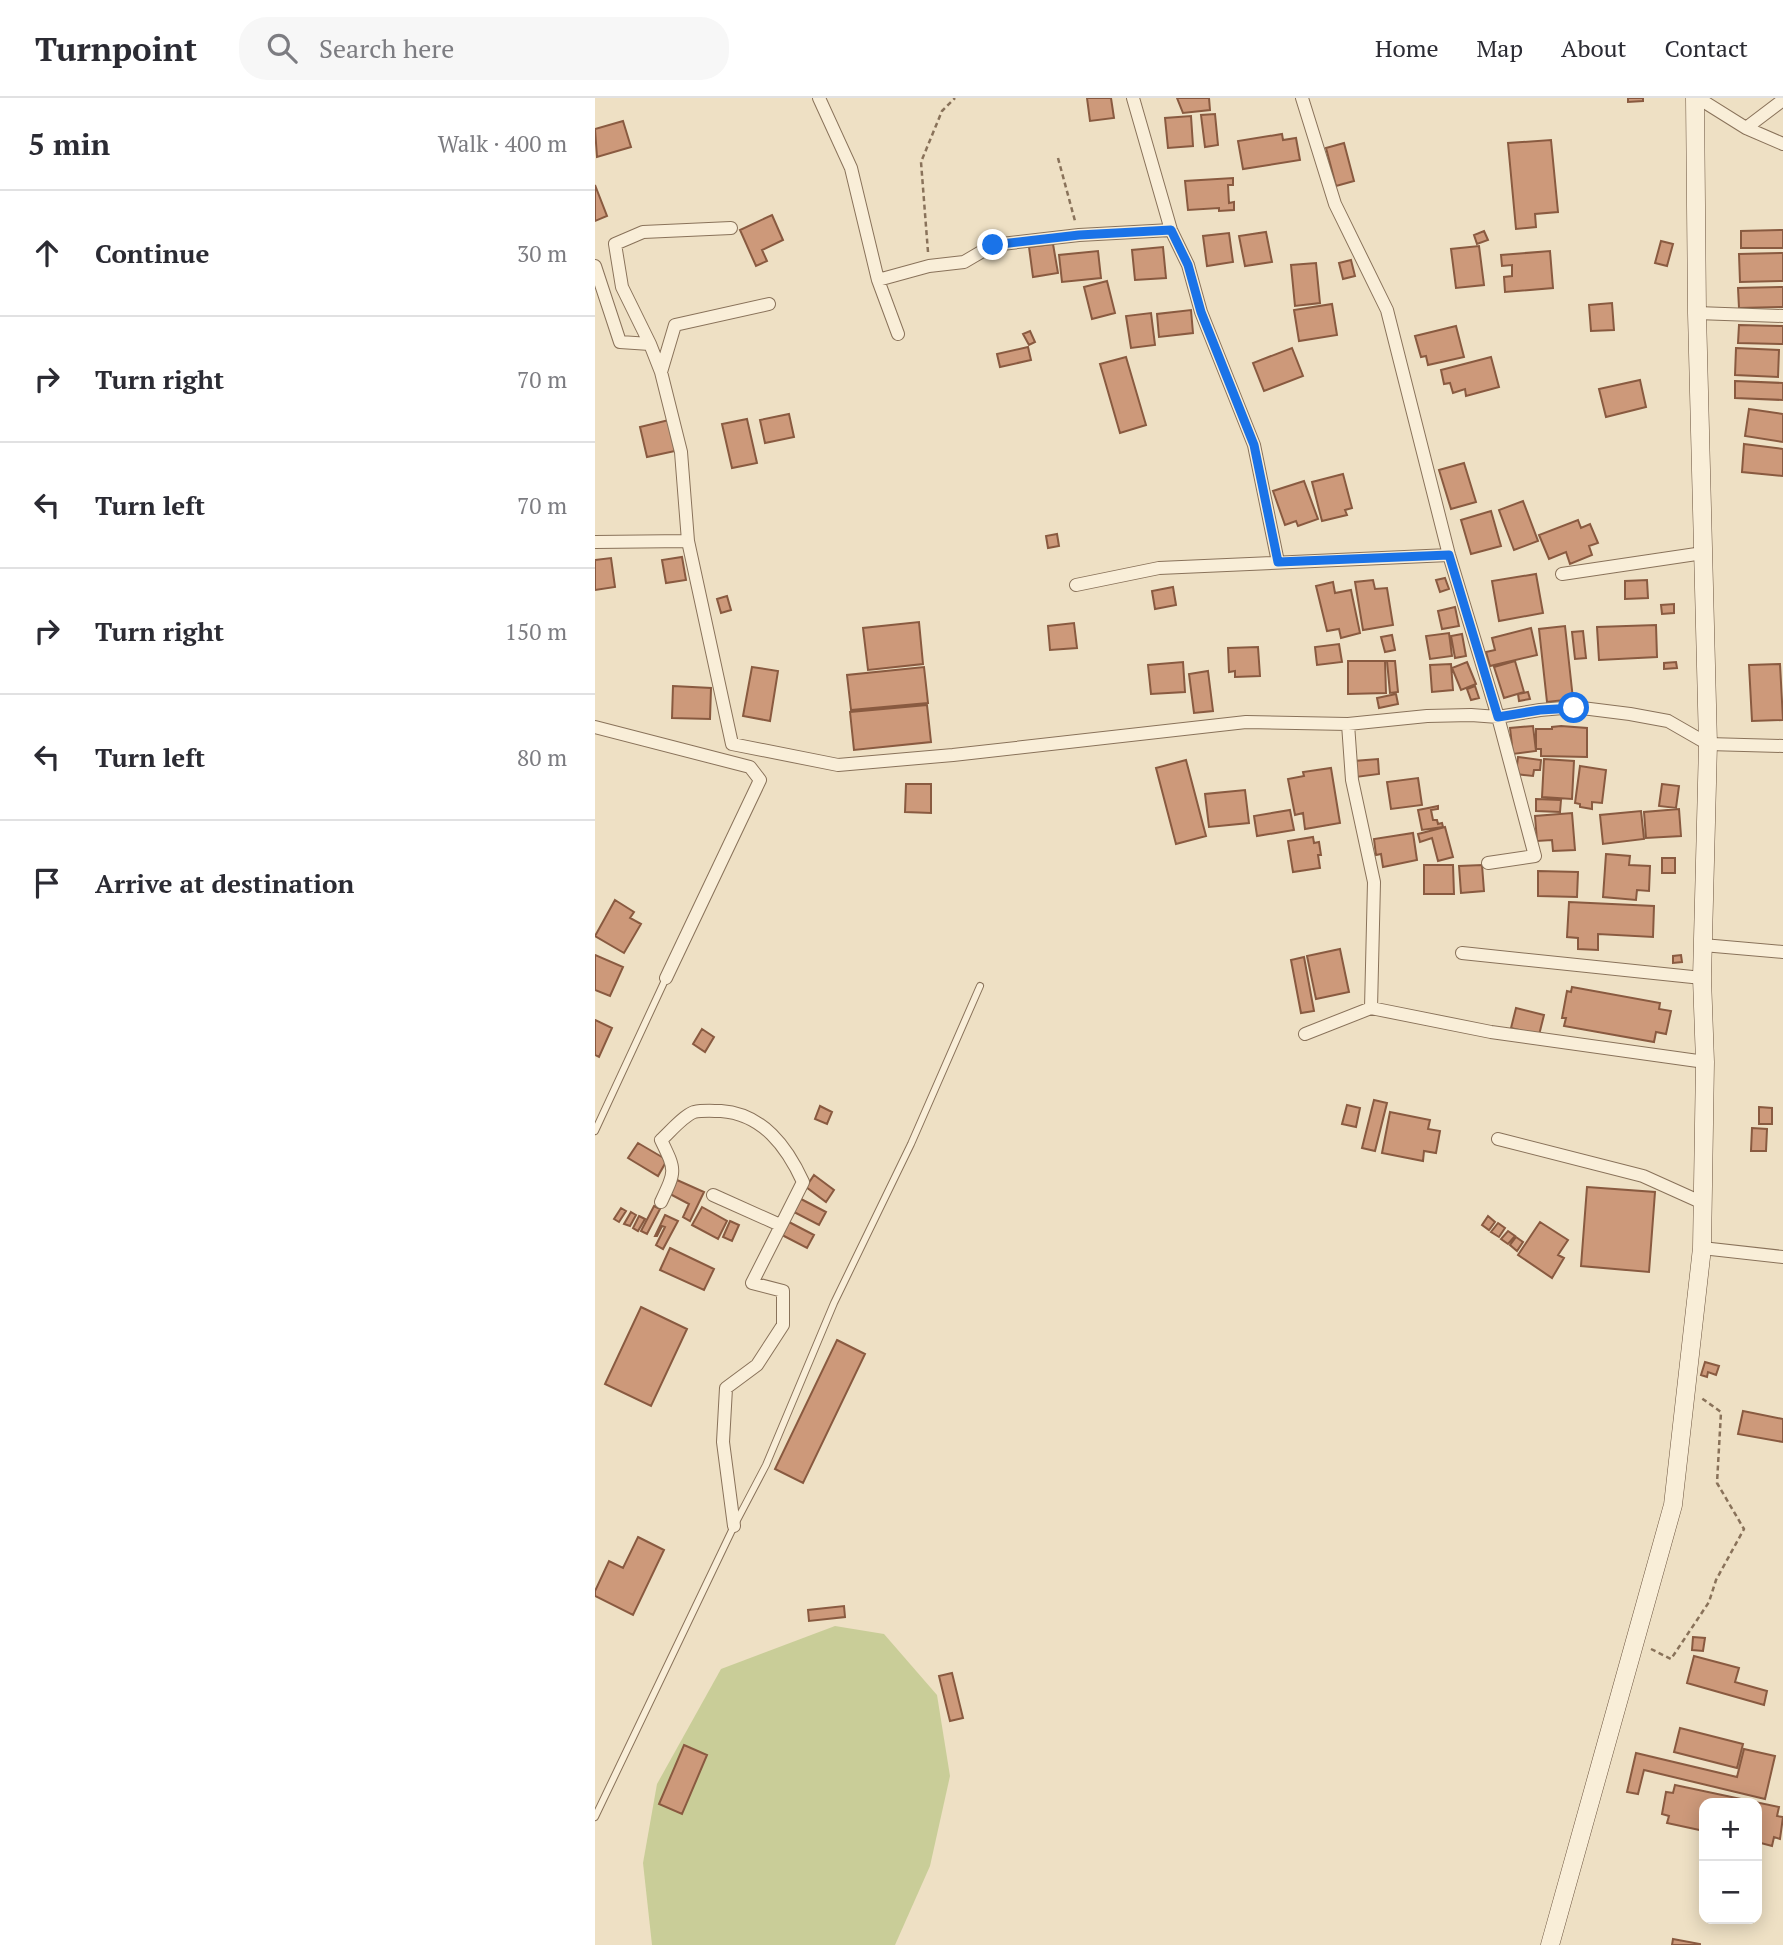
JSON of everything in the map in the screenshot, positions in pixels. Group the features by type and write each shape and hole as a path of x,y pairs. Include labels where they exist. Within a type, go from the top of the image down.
{"street":[{"path":"819,98 851,168 878,280 898,334"},
{"path":"1133,98 1171,230 1188,265 1201,312 1254,445 1278,562"},
{"path":"1302,98 1335,204 1387,310 1449,555 1498,717 1535,856 1488,863"},
{"path":"1697,98 1746,128 1783,144"},
{"path":"1550,1945 1673,1505 1702,1248 1705,1062 1702,978 1708,744 1697,313 1697,98"},
{"path":"1746,128 1783,100"},
{"path":"731,228 643,232 615,244 622,287 661,372 681,452 688,541 732,744 838,765 953,755 1246,722 1348,724 1427,716 1498,717 1574,708 1668,721 1708,744 1783,746"},
{"path":"878,280 929,266 964,262 993,245 1079,235 1171,230"},
{"path":"595,266 621,342 650,345"},
{"path":"661,372 675,325 769,304"},
{"path":"1697,313 1783,316"},
{"path":"595,541 688,541"},
{"path":"1562,574 1703,553"},
{"path":"1076,585 1159,568 1449,555"},
{"path":"1348,724 1352,780 1374,882 1371,1008"},
{"path":"595,727 750,767 760,780 666,978"},
{"path":"1703,945 1783,952"},
{"path":"1462,953 1702,978"},
{"path":"1305,1034 1371,1008 1491,1032 1705,1062"},
{"path":"661,1202 674,1175 673,1166 661,1140 692,1113 709,1110 730,1112 754,1119 776,1139 793,1161 803,1182 752,1283 783,1291 783,1325 757,1365 726,1388 723,1442 734,1526"},
{"path":"1498,1139 1643,1176 1703,1203"},
{"path":"713,1195 780,1225"},
{"path":"1702,1248 1783,1257"}],"lane":[{"path":"595,1131 666,978"},
{"path":"595,1817 734,1526 767,1465 834,1303 911,1144 980,986"}],"path":[{"path":"929,266 921,162 942,111 955,98"},
{"path":"1058,158 1079,235"},
{"path":"1635,1642 1671,1659 1709,1602 1716,1580 1744,1528 1717,1483 1721,1412 1686,1386"}],"green space":[{"path":"835,1626 884,1634 937,1695 950,1776 930,1866 895,1945 652,1945 643,1863 657,1784 721,1669"}],"building":[{"path":"1087,98 1111,98 1114,118 1090,121"},
{"path":"1177,98 1209,98 1210,110 1183,113"},
{"path":"1628,98 1643,98 1643,101 1628,102"},
{"path":"1215,114 1218,145 1205,147 1201,115"},
{"path":"1191,116 1193,146 1168,148 1165,118"},
{"path":"623,121 631,147 597,157 595,129"},
{"path":"1282,134 1283,140 1296,138 1300,160 1243,169 1238,141"},
{"path":"1551,140 1558,212 1535,214 1536,227 1516,229 1508,143"},
{"path":"1344,143 1354,181 1336,186 1326,148"},
{"path":"1233,178 1233,185 1228,185 1229,203 1234,202 1234,210 1188,210 1185,181"},
{"path":"595,185 607,216 595,221"},
{"path":"772,215 783,240 762,250 767,261 756,266 740,230"},
{"path":"1783,230 1783,248 1741,248 1741,231"},
{"path":"1484,231 1488,240 1477,244 1474,235"},
{"path":"1266,232 1272,262 1245,266 1239,236"},
{"path":"1229,233 1233,262 1207,266 1203,236"},
{"path":"1661,241 1673,244 1667,266 1655,263"},
{"path":"1053,244 1058,273 1033,277 1029,247"},
{"path":"1479,246 1484,285 1456,288 1451,249"},
{"path":"1163,247 1166,278 1135,280 1132,250"},
{"path":"1098,251 1101,278 1062,282 1059,255"},
{"path":"1550,251 1553,288 1505,292 1504,277 1512,276 1512,265 1502,266 1501,255"},
{"path":"1783,253 1783,281 1740,282 1739,254"},
{"path":"1351,260 1355,276 1343,279 1339,263"},
{"path":"1316,263 1320,303 1295,306 1291,265"},
{"path":"1107,281 1115,313 1092,319 1084,287"},
{"path":"1783,287 1783,307 1739,308 1738,288"},
{"path":"1612,303 1614,330 1591,331 1589,305"},
{"path":"1332,304 1337,335 1299,341 1294,310"},
{"path":"1191,310 1193,333 1159,337 1157,314"},
{"path":"1151,313 1155,345 1131,348 1126,316"},
{"path":"1739,325 1783,326 1783,344 1738,343"},
{"path":"1456,326 1464,357 1428,365 1426,356 1421,357 1415,336"},
{"path":"1030,331 1035,342 1029,345 1023,334"},
{"path":"1028,347 1031,360 1000,367 997,354"},
{"path":"1292,348 1303,376 1264,391 1253,363"},
{"path":"1736,348 1779,350 1778,377 1735,375"},
{"path":"1126,357 1146,425 1120,433 1100,364"},
{"path":"1491,357 1499,387 1466,396 1465,389 1453,393 1450,383 1444,384 1441,370"},
{"path":"1640,380 1646,407 1606,417 1599,389"},
{"path":"1735,381 1783,383 1783,400 1735,398"},
{"path":"1749,409 1783,414 1783,442 1745,436"},
{"path":"789,414 794,437 765,443 760,420"},
{"path":"747,419 757,463 732,468 722,424"},
{"path":"669,420 675,451 647,457 640,427"},
{"path":"1744,444 1783,449 1783,476 1742,472"},
{"path":"1464,463 1476,502 1451,509 1439,470"},
{"path":"1343,474 1352,508 1345,510 1347,515 1322,521 1312,482"},
{"path":"1304,481 1318,519 1298,526 1296,521 1285,525 1273,491"},
{"path":"1523,501 1538,541 1514,550 1499,510"},
{"path":"1491,511 1501,546 1471,554 1461,520"},
{"path":"1578,520 1581,528 1590,524 1598,543 1589,546 1592,555 1570,564 1566,552 1549,559 1539,535"},
{"path":"1057,534 1059,546 1048,548 1046,536"},
{"path":"682,557 686,580 666,583 662,560"},
{"path":"611,558 615,587 595,590 595,560"},
{"path":"1536,574 1543,613 1499,621 1492,581"},
{"path":"1445,578 1449,589 1440,592 1436,580"},
{"path":"1373,580 1375,589 1387,588 1393,625 1363,630 1355,582"},
{"path":"1647,580 1648,598 1625,599 1625,581"},
{"path":"1333,582 1335,593 1351,590 1360,633 1341,638 1339,629 1327,631 1316,586"},
{"path":"1173,587 1176,605 1155,609 1152,591"},
{"path":"727,596 731,610 721,613 717,599"},
{"path":"1674,604 1674,613 1662,614 1661,605"},
{"path":"1455,607 1459,626 1442,629 1438,611"},
{"path":"919,622 923,664 868,670 863,628"},
{"path":"1074,623 1077,648 1050,650 1048,626"},
{"path":"1656,625 1657,657 1599,660 1597,627"},
{"path":"1565,626 1573,699 1547,702 1539,629"},
{"path":"1531,628 1537,655 1490,666 1486,652 1495,650 1492,638"},
{"path":"1583,631 1586,658 1575,659 1572,632"},
{"path":"1449,633 1452,656 1430,659 1426,636"},
{"path":"1462,634 1466,656 1455,658 1451,636"},
{"path":"1392,635 1395,650 1385,652 1381,637"},
{"path":"1339,644 1342,662 1317,665 1315,647"},
{"path":"1258,647 1260,676 1235,677 1235,671 1229,672 1228,648"},
{"path":"1348,661 1385,661 1386,693 1348,694"},
{"path":"1387,661 1395,661 1398,692 1390,693"},
{"path":"1515,661 1524,692 1504,698 1494,667"},
{"path":"1183,662 1185,692 1151,694 1148,665"},
{"path":"1467,662 1476,684 1461,690 1452,668"},
{"path":"1676,662 1677,668 1664,669 1664,663"},
{"path":"1451,664 1453,690 1432,692 1430,665"},
{"path":"1780,664 1783,720 1752,721 1749,665"},
{"path":"752,667 778,671 770,721 743,716"},
{"path":"924,667 928,703 851,710 847,675"},
{"path":"1208,671 1213,711 1194,713 1189,674"},
{"path":"673,686 711,688 710,719 672,718"},
{"path":"1475,686 1479,698 1471,700 1467,689"},
{"path":"1528,692 1530,699 1519,701 1518,694"},
{"path":"1396,694 1398,704 1379,708 1377,698"},
{"path":"927,705 931,742 854,750 850,712"},
{"path":"1533,726 1536,751 1513,754 1510,728"},
{"path":"1561,726 1587,728 1587,757 1541,756 1541,749 1536,749 1536,729"},
{"path":"1518,757 1541,760 1540,770 1534,770 1533,776 1516,774"},
{"path":"1378,759 1379,774 1356,777 1354,761"},
{"path":"1544,759 1574,761 1572,799 1542,797"},
{"path":"1186,760 1206,836 1176,844 1156,768"},
{"path":"1580,766 1606,770 1602,803 1592,802 1592,809 1580,807 1580,804 1575,803"},
{"path":"1331,768 1340,823 1305,829 1303,813 1295,815 1288,779 1304,776 1303,772"},
{"path":"1418,778 1422,805 1391,809 1387,782"},
{"path":"906,784 931,784 931,813 905,812"},
{"path":"1662,784 1679,786 1676,808 1659,806"},
{"path":"1245,790 1249,823 1209,827 1205,794"},
{"path":"1536,799 1561,800 1560,812 1536,811"},
{"path":"1438,806 1438,809 1431,810 1433,820 1437,820 1438,824 1442,823 1443,827 1422,830 1418,810"},
{"path":"1679,809 1681,836 1646,838 1644,812"},
{"path":"1290,810 1294,830 1257,836 1254,816"},
{"path":"1641,811 1644,839 1603,844 1600,815"},
{"path":"1572,813 1575,850 1553,851 1552,840 1537,841 1535,816"},
{"path":"1445,827 1453,857 1438,861 1432,838 1420,842 1418,834"},
{"path":"1413,833 1417,860 1383,867 1381,854 1376,855 1374,839"},
{"path":"1313,837 1314,843 1319,842 1320,868 1293,872 1288,841"},
{"path":"1606,854 1630,856 1629,865 1650,866 1649,891 1637,890 1636,900 1603,897"},
{"path":"1662,858 1675,858 1675,873 1662,873"},
{"path":"1424,865 1453,865 1454,894 1424,894"},
{"path":"1482,865 1484,891 1461,893 1459,866"},
{"path":"1538,871 1578,872 1577,897 1538,896"},
{"path":"615,900 634,912 630,918 641,924 624,953 595,936"},
{"path":"1569,902 1654,906 1653,937 1598,934 1598,950 1578,949 1578,938 1567,937"},
{"path":"1340,949 1349,992 1316,999 1307,956"},
{"path":"595,955 623,967 610,996 595,990"},
{"path":"1681,955 1682,962 1673,963 1673,956"},
{"path":"1304,957 1314,1011 1301,1013 1291,960"},
{"path":"1572,987 1660,1003 1659,1009 1671,1011 1666,1034 1656,1032 1654,1042 1564,1026 1566,1018 1562,1018 1567,991 1571,992"},
{"path":"1516,1008 1544,1015 1539,1035 1511,1028"},
{"path":"595,1020 612,1028 599,1057 595,1055"},
{"path":"702,1029 714,1037 705,1052 693,1044"},
{"path":"1374,1100 1387,1103 1375,1151 1362,1148"},
{"path":"1347,1105 1360,1108 1356,1127 1342,1124"},
{"path":"820,1106 832,1112 827,1124 815,1119"},
{"path":"1759,1107 1772,1108 1772,1124 1759,1124"},
{"path":"1390,1112 1430,1120 1428,1129 1440,1131 1436,1153 1424,1151 1423,1161 1382,1153"},
{"path":"1752,1128 1767,1129 1766,1151 1751,1151"},
{"path":"638,1143 667,1160 658,1176 628,1158"},
{"path":"814,1175 834,1190 826,1202 806,1187"},
{"path":"677,1180 704,1192 690,1221 683,1217 689,1204 670,1194"},
{"path":"1587,1187 1655,1192 1649,1272 1581,1266"},
{"path":"801,1199 826,1212 819,1225 794,1212"},
{"path":"654,1206 660,1209 647,1234 641,1231"},
{"path":"702,1207 727,1221 718,1239 692,1225"},
{"path":"621,1208 626,1211 619,1222 614,1219"},
{"path":"631,1212 636,1215 630,1226 624,1224"},
{"path":"665,1215 678,1221 663,1249 656,1245 665,1227 662,1226 655,1236"},
{"path":"639,1216 645,1219 638,1231 633,1228"},
{"path":"1488,1216 1495,1222 1489,1230 1482,1225"},
{"path":"730,1221 739,1225 732,1241 723,1237"},
{"path":"789,1222 814,1235 807,1248 782,1235"},
{"path":"1540,1222 1568,1240 1558,1255 1564,1258 1552,1278 1518,1255"},
{"path":"1498,1223 1505,1228 1499,1237 1491,1232"},
{"path":"1508,1231 1515,1236 1508,1244 1501,1239"},
{"path":"1516,1237 1523,1242 1517,1251 1510,1245"},
{"path":"670,1248 714,1269 704,1290 660,1270"},
{"path":"641,1307 687,1329 651,1406 605,1384"},
{"path":"837,1340 865,1354 803,1483 775,1469"},
{"path":"1705,1362 1719,1366 1716,1375 1708,1372 1707,1377 1701,1375"},
{"path":"1743,1411 1783,1419 1783,1442 1738,1434"},
{"path":"638,1537 664,1550 633,1615 595,1596 595,1591 609,1561 623,1568"},
{"path":"844,1606 845,1617 809,1621 808,1610"},
{"path":"1693,1637 1705,1638 1703,1651 1692,1650"},
{"path":"1694,1656 1739,1668 1735,1682 1767,1691 1764,1705 1687,1683"},
{"path":"952,1673 963,1718 950,1721 939,1676"},
{"path":"1680,1728 1743,1744 1737,1768 1674,1752"},
{"path":"684,1745 707,1755 682,1814 659,1804"},
{"path":"1744,1749 1775,1756 1765,1799 1644,1770 1638,1794 1627,1792 1636,1753 1737,1777"},
{"path":"1675,1785 1736,1798 1699,1798 1699,1830 1667,1823 1669,1816 1662,1814 1666,1792 1673,1793"},
{"path":"1762,1803 1779,1807 1777,1816 1783,1817 1780,1839 1774,1837 1772,1846 1762,1843"},
{"path":"1673,1939 1700,1944 1700,1945 1672,1945"}],"route":[{"path":"993,245 1079,235 1171,230 1188,265 1201,312 1254,445 1278,562 1449,555 1498,717 1574,708"}]}
